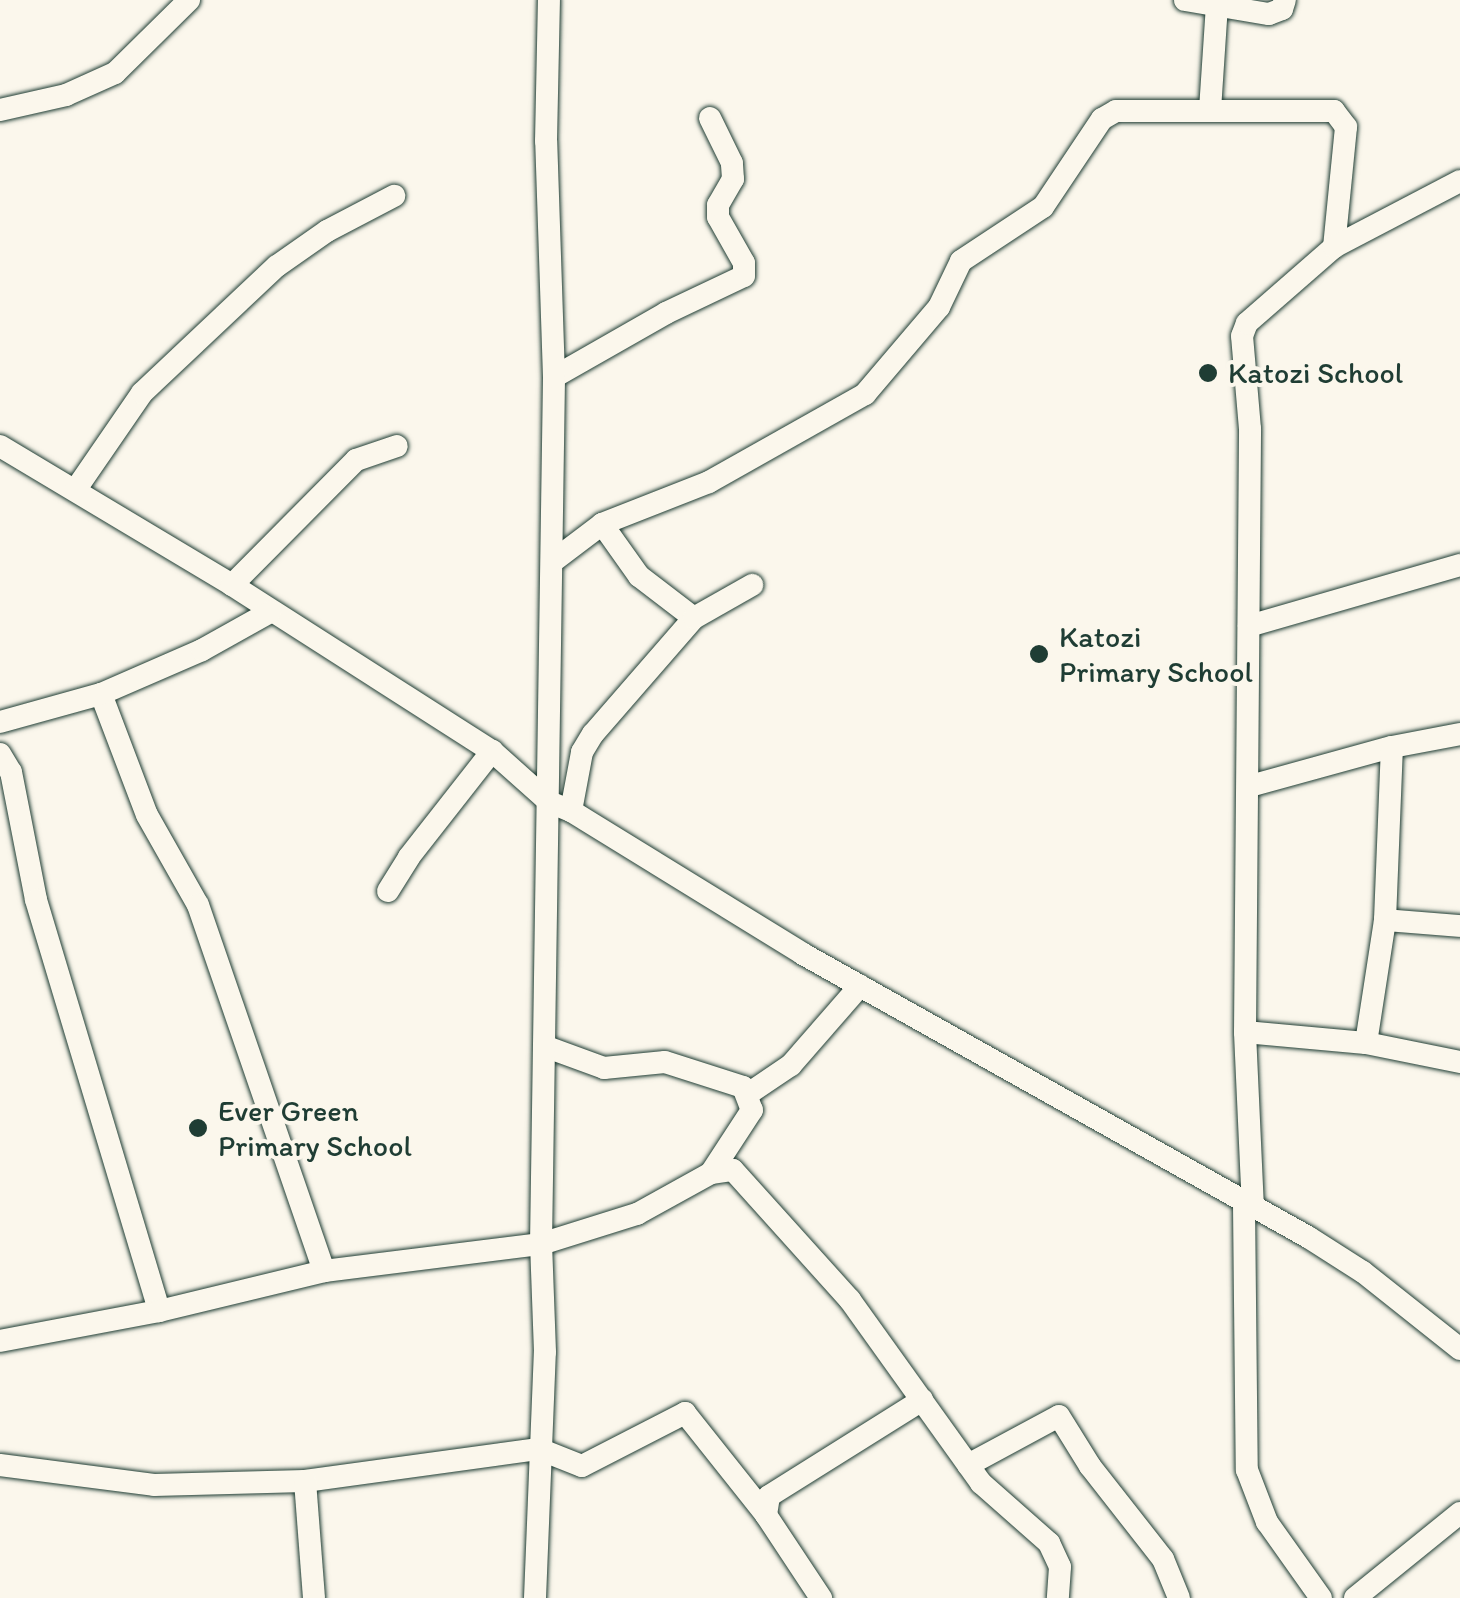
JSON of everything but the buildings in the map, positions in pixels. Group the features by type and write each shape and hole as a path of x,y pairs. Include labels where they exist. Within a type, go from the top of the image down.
{"street":[{"path":"0,110 66,95 115,73 189,0"},
{"path":"535,1598 545,1352 541,1244 554,377 546,141 549,0"},
{"path":"1185,0 1270,14 1282,8 1284,0"},
{"path":"1210,110 1218,6"},
{"path":"552,562 602,524 709,482 865,394 939,308 961,261 1043,207 1108,114 1121,109 1319,109 1340,116 1346,127 1334,247"},
{"path":"554,377 666,313 744,276 744,263 718,217 718,205 732,179 732,163 710,118"},
{"path":"1321,1598 1268,1522 1246,1470 1250,429 1242,336 1247,324 1334,247 1460,181"},
{"path":"76,489 142,392 276,266 327,230 394,196"},
{"path":"0,446 76,489 492,751 548,802 571,811 860,986 1249,1207 1282,1221 1363,1272 1460,1349"},
{"path":"232,586 356,460 397,446"},
{"path":"602,524 639,576 694,618"},
{"path":"1249,626 1460,565"},
{"path":"571,811 582,752 592,734 694,618 752,585"},
{"path":"0,722 101,694 202,650 270,612"},
{"path":"101,694 142,804 198,905 324,1271"},
{"path":"1250,786 1392,747 1460,734"},
{"path":"1366,1043 1385,920 1392,747"},
{"path":"388,891 492,751"},
{"path":"0,754 10,772 28,872 159,1311"},
{"path":"1385,920 1460,926"},
{"path":"748,1094 782,1073 860,986"},
{"path":"1246,1032 1366,1043 1460,1062"},
{"path":"544,1046 611,1070 649,1061 684,1066 743,1087 752,1110 711,1173"},
{"path":"0,1341 159,1311 324,1271 541,1244 637,1214 711,1173 733,1170 810,1252 995,1499 1050,1543 1060,1567 1058,1598"},
{"path":"766,1514 769,1496 922,1400"},
{"path":"0,1465 154,1485 305,1481 539,1450 589,1465 685,1413 766,1514 821,1598"},
{"path":"968,1465 1059,1416 1090,1466 1163,1559 1179,1598"},
{"path":"305,1481 314,1598"},
{"path":"1355,1598 1460,1513"}],"place":[{"name":"Katozi School","path":"1208,373"},
{"name":"Katozi Primary School","path":"1039,654"},
{"name":"Ever Green Primary School","path":"198,1128"}]}
